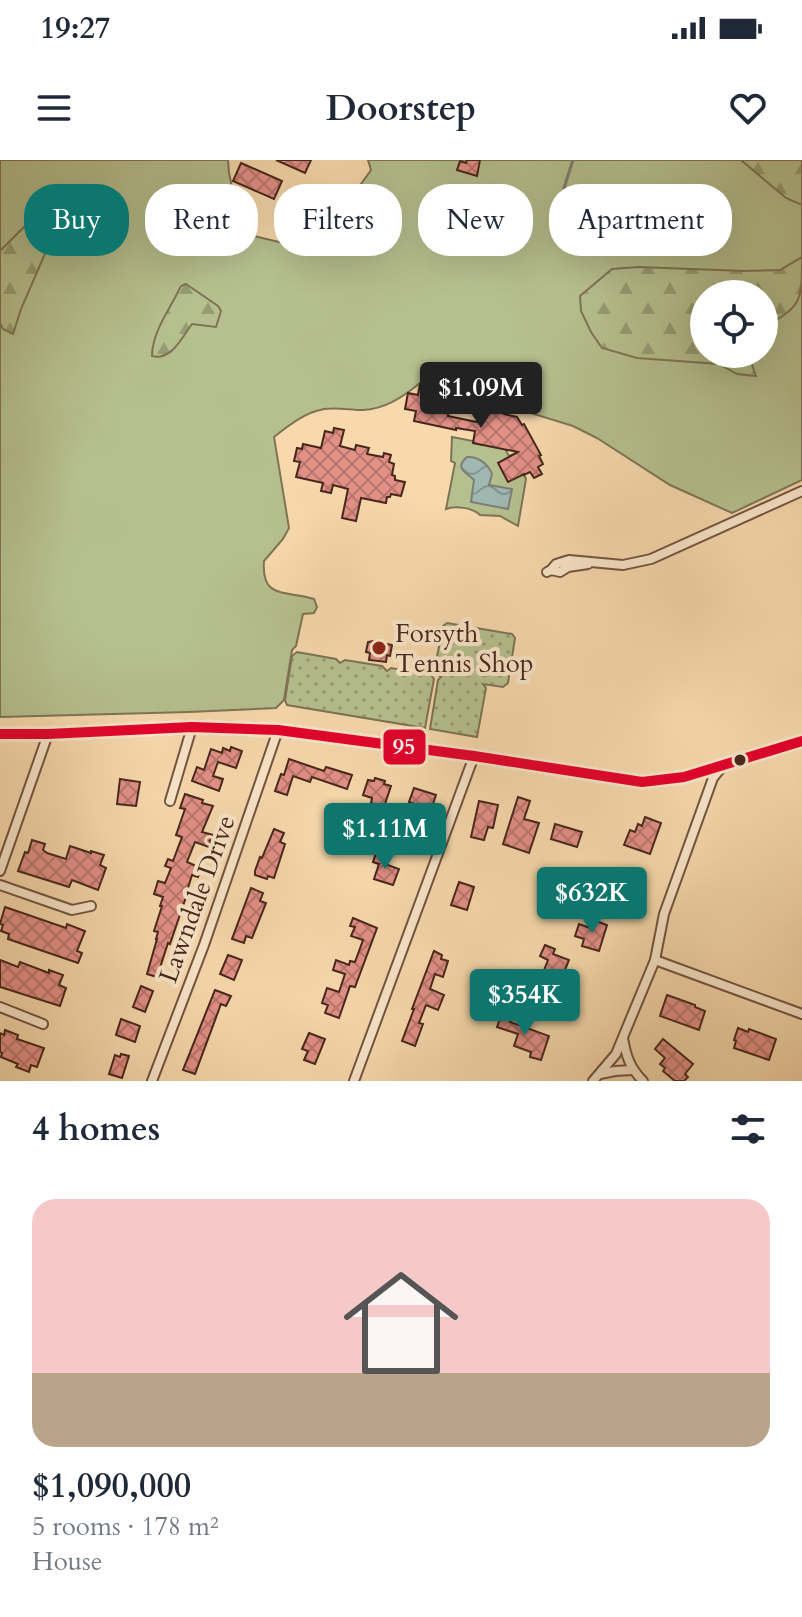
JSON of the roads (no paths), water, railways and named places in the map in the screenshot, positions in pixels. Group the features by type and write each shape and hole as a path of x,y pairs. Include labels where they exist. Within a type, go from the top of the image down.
{"main road":[{"path":"0,734 192,727 278,730 642,782 684,777 802,741"}],"street":[{"path":"549,571 556,564 569,560 623,565 651,559 802,491"},
{"path":"170,801 192,727"},
{"name":"Lawndale Drive","path":"152,1081 204,945 278,730"},
{"path":"0,871 48,734"},
{"path":"354,1081 474,756"},
{"path":"596,1078 616,1054 655,960 664,914 713,778 723,765"},
{"path":"0,885 72,910 91,906"},
{"path":"655,960 802,1014"},
{"path":"0,1007 43,1024"},
{"path":"623,1037 632,1070 643,1081"},
{"path":"596,1078 615,1071 632,1070"}],"water":[{"path":"467,457 479,459 488,467 492,474 489,485 512,489 508,509 471,502 474,480 461,468"}],"waterway":[{"path":"565,184 573,160"}],"place":[{"name":"Forsyth Tennis Shop","path":"379,648"}]}
